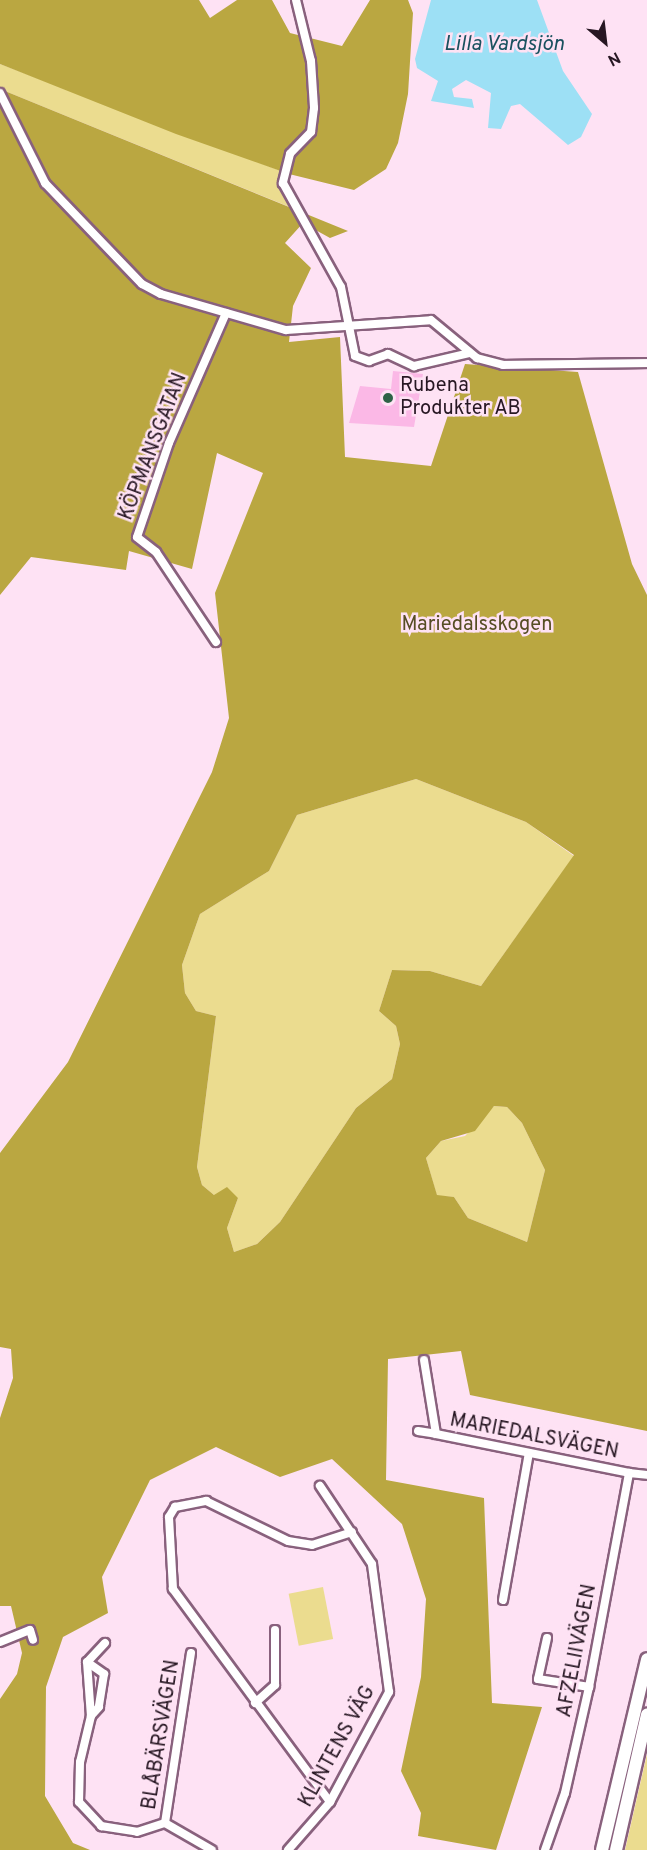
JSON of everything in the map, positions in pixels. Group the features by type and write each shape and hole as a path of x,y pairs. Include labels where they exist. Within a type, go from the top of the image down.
{"highway":[{"path":"602,1850 647,1659"},
{"path":"616,1850 647,1715"}],"street":[{"path":"296,0 311,61 314,108 311,132 290,154 283,183 341,287 355,356 369,361 388,354 414,366 470,353"},
{"path":"0,93 45,183 142,284 226,313 286,330 349,323 432,320 470,353 503,365 647,363"},
{"name":"KÖPMANSGATAN","path":"216,642 156,552 136,537 169,442 226,313"},
{"name":"MARIEDALSVÄGEN","path":"424,1360 436,1434 629,1473"},
{"path":"418,1431 436,1434"},
{"path":"503,1600 530,1453"},
{"path":"629,1473 647,1475"},
{"name":"AFZELIIVÄGEN","path":"545,1850 566,1793 589,1687 629,1473"},
{"name":"KLINTENS VÄG","path":"288,1850 330,1802 389,1692 372,1564 320,1486"},
{"path":"330,1802 173,1589 170,1517 175,1507 206,1501 288,1541 312,1545 352,1532"},
{"path":"0,1642 30,1630 33,1640"},
{"path":"255,1703 275,1685 275,1630"},
{"path":"547,1638 538,1679 589,1687"},
{"path":"105,1643 87,1662 91,1716 80,1762 79,1802 88,1818 120,1831 165,1823 212,1850"},
{"name":"BLÅBÄRSVÄGEN","path":"165,1823 191,1653"},
{"path":"87,1662 104,1674 99,1707 91,1716"}],"shaded area":[{"path":"0,64 289,174 288,191 302,212 0,89"},
{"path":"416,779 526,822 574,856 481,986 430,971 392,970 379,1011 396,1026 400,1044 392,1079 356,1108 280,1222 257,1244 234,1252 227,1228 238,1198 214,1195 202,1185 197,1167 216,1016 196,1011 185,993 182,965 200,914 269,871 297,815"},
{"path":"494,1106 507,1107 522,1123 545,1170 527,1242 468,1218 454,1197 437,1196 426,1158 441,1141 465,1136"},
{"path":"323,1587 333,1639 299,1646 289,1594"},
{"path":"647,1754 647,1850 625,1850"}],"green space":[{"path":"0,0 199,0 210,18 237,0 272,0 290,33 342,46 370,0 408,0 413,13 408,94 398,143 386,169 354,190 289,174 176,134 0,64"},
{"name":"Mariedalsskogen","path":"0,89 348,231 330,238 303,223 285,243 311,268 293,306 289,342 340,337 345,457 431,466 465,364 578,372 632,564 647,595 647,1431 470,1395 461,1351 388,1359 386,1480 484,1498 492,1703 542,1707 496,1850 418,1836 421,1813 401,1771 421,1677 426,1599 402,1524 332,1459 280,1477 216,1447 150,1480 102,1577 108,1613 63,1637 46,1687 45,1796 73,1843 90,1850 0,1850 0,1699 17,1674 22,1653 11,1606 0,1606 0,1418 13,1378 11,1349 0,1347 0,1153 68,1062 212,772 229,718 215,593 263,473 217,453 192,569 129,551 126,570 31,557 0,595","holes":["416,779 526,822 574,855 481,986 430,971 392,970 379,1011 396,1026 400,1044 392,1079 356,1108 280,1222 257,1244 234,1252 227,1228 238,1198 227,1187 214,1195 202,1185 197,1167 216,1016 196,1011 185,993 182,965 200,914 269,871 297,815","494,1106 507,1107 522,1123 545,1170 527,1242 468,1218 454,1197 437,1195 426,1158 441,1141 475,1131"]}],"water":[{"name":"Lilla Vardsjön","path":"431,0 537,0 563,71 592,114 581,137 568,145 520,104 511,106 501,129 488,128 491,93 466,80 452,89 454,97 472,99 474,108 431,101 438,81 417,68 415,59"}],"building":[{"name":"Rubena Produkter AB","path":"393,371 423,374 414,427 349,423 360,386 391,389"}],"place":[{"name":"Rubena Produkter AB","path":"388,398"}]}
